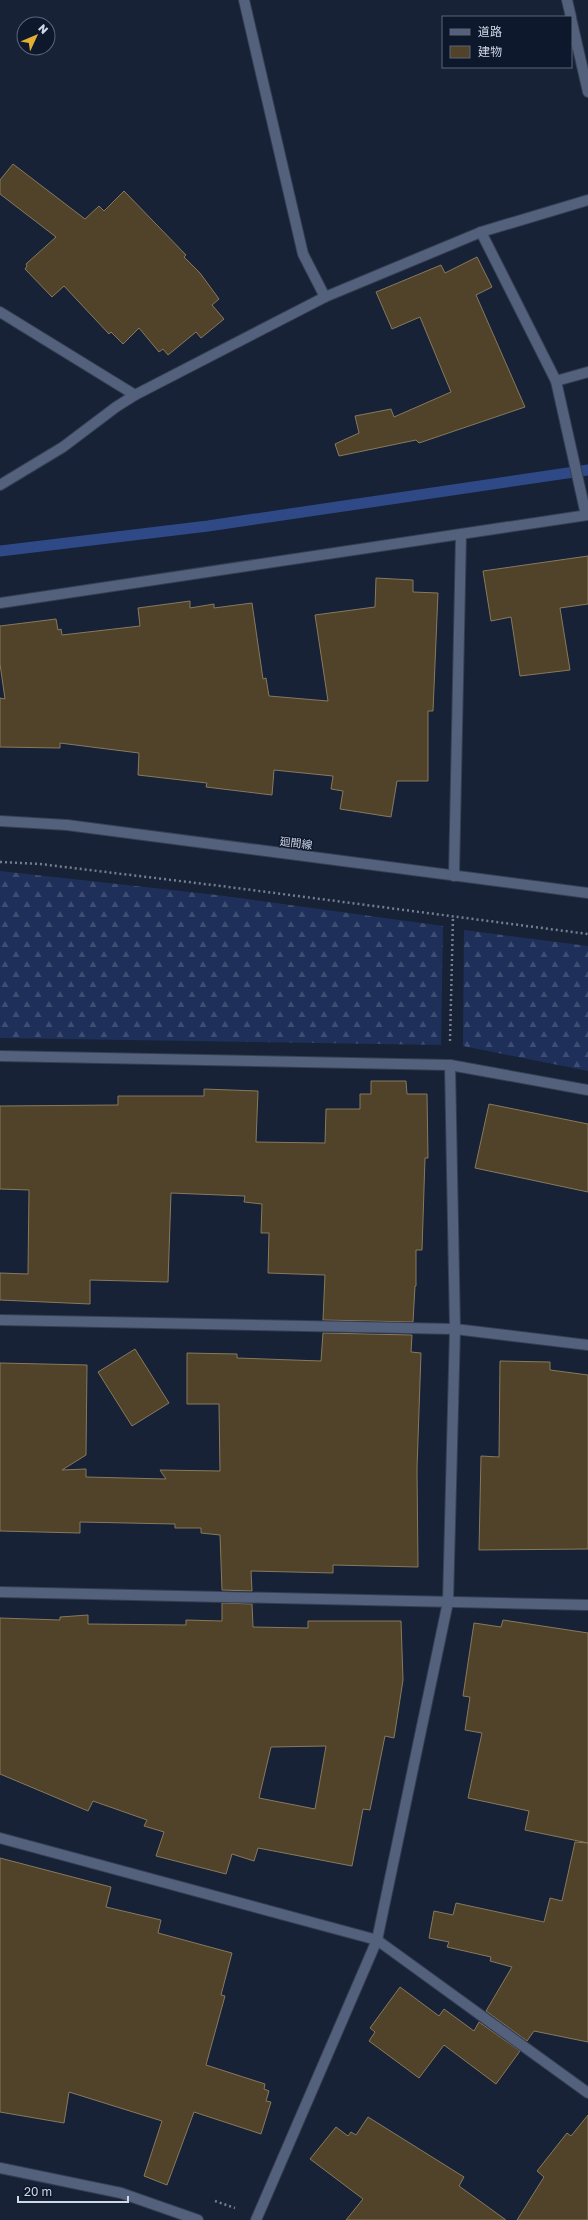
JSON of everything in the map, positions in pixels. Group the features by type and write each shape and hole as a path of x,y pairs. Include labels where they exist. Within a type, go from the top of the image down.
{"street":[{"path":"244,0 303,254 325,297"},
{"path":"567,0 571,16"},
{"path":"572,22 588,92"},
{"path":"0,485 63,447 116,407 135,395 325,297 481,232 588,200"},
{"path":"0,604 587,515 556,380 481,232"},
{"path":"0,312 135,395"},
{"path":"556,380 588,372"},
{"path":"454,876 461,535"},
{"name":"廻間線","path":"0,821 67,825 588,893"},
{"path":"0,1056 450,1065 588,1090"},
{"path":"256,2220 377,1940 448,1602 454,1329 450,1065"},
{"path":"0,1320 454,1329 588,1345"},
{"path":"0,1592 588,1605"},
{"path":"0,1838 377,1940 588,2093"},
{"path":"0,2168 121,2192 198,2220"}],"path":[{"path":"0,862 40,864 588,934"},
{"path":"450,1065 453,917"}],"green space":[{"path":"0,871 217,895 443,926 441,1045 0,1038"},
{"path":"464,930 588,946 588,1071 463,1046"}],"building":[{"path":"13,164 85,219 99,206 104,211 124,191 186,255 184,257 200,273 219,299 212,305 224,319 201,338 196,332 168,355 163,349 159,352 139,328 123,344 111,332 109,334 64,286 52,297 25,269 27,266 26,264 56,237 0,194 0,180"},
{"path":"477,257 492,287 476,295 525,407 419,443 416,440 339,456 335,444 359,433 355,416 391,409 394,417 451,392 420,317 392,329 376,292 441,265 445,273"},
{"path":"588,556 588,604 560,608 570,670 520,676 511,617 491,621 483,571"},
{"path":"376,578 413,580 413,592 438,593 433,711 428,711 428,781 397,781 391,817 340,809 343,791 331,789 333,776 274,770 272,795 206,787 207,783 138,775 139,753 60,743 60,748 0,747 0,698 5,699 0,664 0,626 56,619 58,630 61,629 62,635 140,626 138,608 190,601 190,608 214,604 214,608 252,603 263,679 266,678 269,696 328,701 315,615 375,607"},
{"path":"371,1081 406,1081 407,1094 427,1094 428,1158 425,1158 422,1250 416,1250 416,1286 413,1322 323,1320 325,1275 268,1273 269,1233 261,1233 262,1204 244,1202 245,1196 171,1193 168,1282 90,1280 90,1304 0,1300 0,1273 28,1274 29,1190 0,1189 0,1106 118,1105 118,1096 204,1096 204,1089 258,1091 256,1142 325,1143 326,1109 360,1109 360,1094 371,1094"},
{"path":"489,1104 588,1124 588,1192 475,1168"},
{"path":"323,1333 412,1335 411,1352 421,1353 417,1468 418,1567 333,1565 333,1573 251,1571 252,1591 222,1590 220,1535 201,1533 201,1528 175,1528 175,1524 80,1522 80,1533 0,1531 0,1363 87,1365 86,1455 62,1470 86,1469 86,1477 166,1479 160,1470 220,1471 219,1404 187,1404 187,1353 237,1354 237,1358 321,1361"},
{"path":"135,1349 169,1403 132,1426 98,1372"},
{"path":"500,1361 550,1362 550,1370 588,1375 588,1549 479,1550 481,1456 499,1457"},
{"path":"222,1603 252,1604 253,1627 308,1628 308,1621 401,1621 403,1680 394,1738 385,1736 370,1810 363,1809 352,1866 258,1848 254,1861 232,1854 226,1874 156,1856 164,1832 144,1826 147,1820 93,1801 88,1811 0,1774 0,1618 60,1620 60,1617 88,1615 88,1624 186,1625 186,1620 222,1621","holes":["326,1746 315,1809 259,1798 271,1747"]},
{"path":"503,1620 588,1633 588,1843 525,1830 529,1811 468,1798 482,1733 465,1730 470,1697 463,1696 474,1623 501,1627"},
{"path":"575,1842 588,1843 588,2042 534,2031 527,2041 486,2011 512,1967 490,1961 491,1957 447,1947 449,1942 429,1938 434,1911 453,1915 456,1903 544,1922 550,1898 562,1901"},
{"path":"0,1858 111,1887 106,1907 161,1920 158,1933 232,1953 221,1995 225,1996 206,2065 265,2084 264,2089 269,2091 266,2101 271,2102 261,2134 194,2112 167,2185 144,2176 162,2121 69,2092 64,2123 0,2112"},
{"path":"400,1987 439,2016 444,2009 474,2031 479,2022 520,2051 496,2084 444,2045 419,2078 369,2041 375,2032 370,2028"},
{"path":"588,2115 588,2220 517,2220 544,2177 537,2171 567,2133 571,2136"},
{"path":"368,2117 464,2177 459,2186 506,2220 346,2220 363,2199 310,2159 336,2127 348,2136 351,2132 356,2135"}],"waterway":[{"path":"0,551 208,526 588,470"}]}
